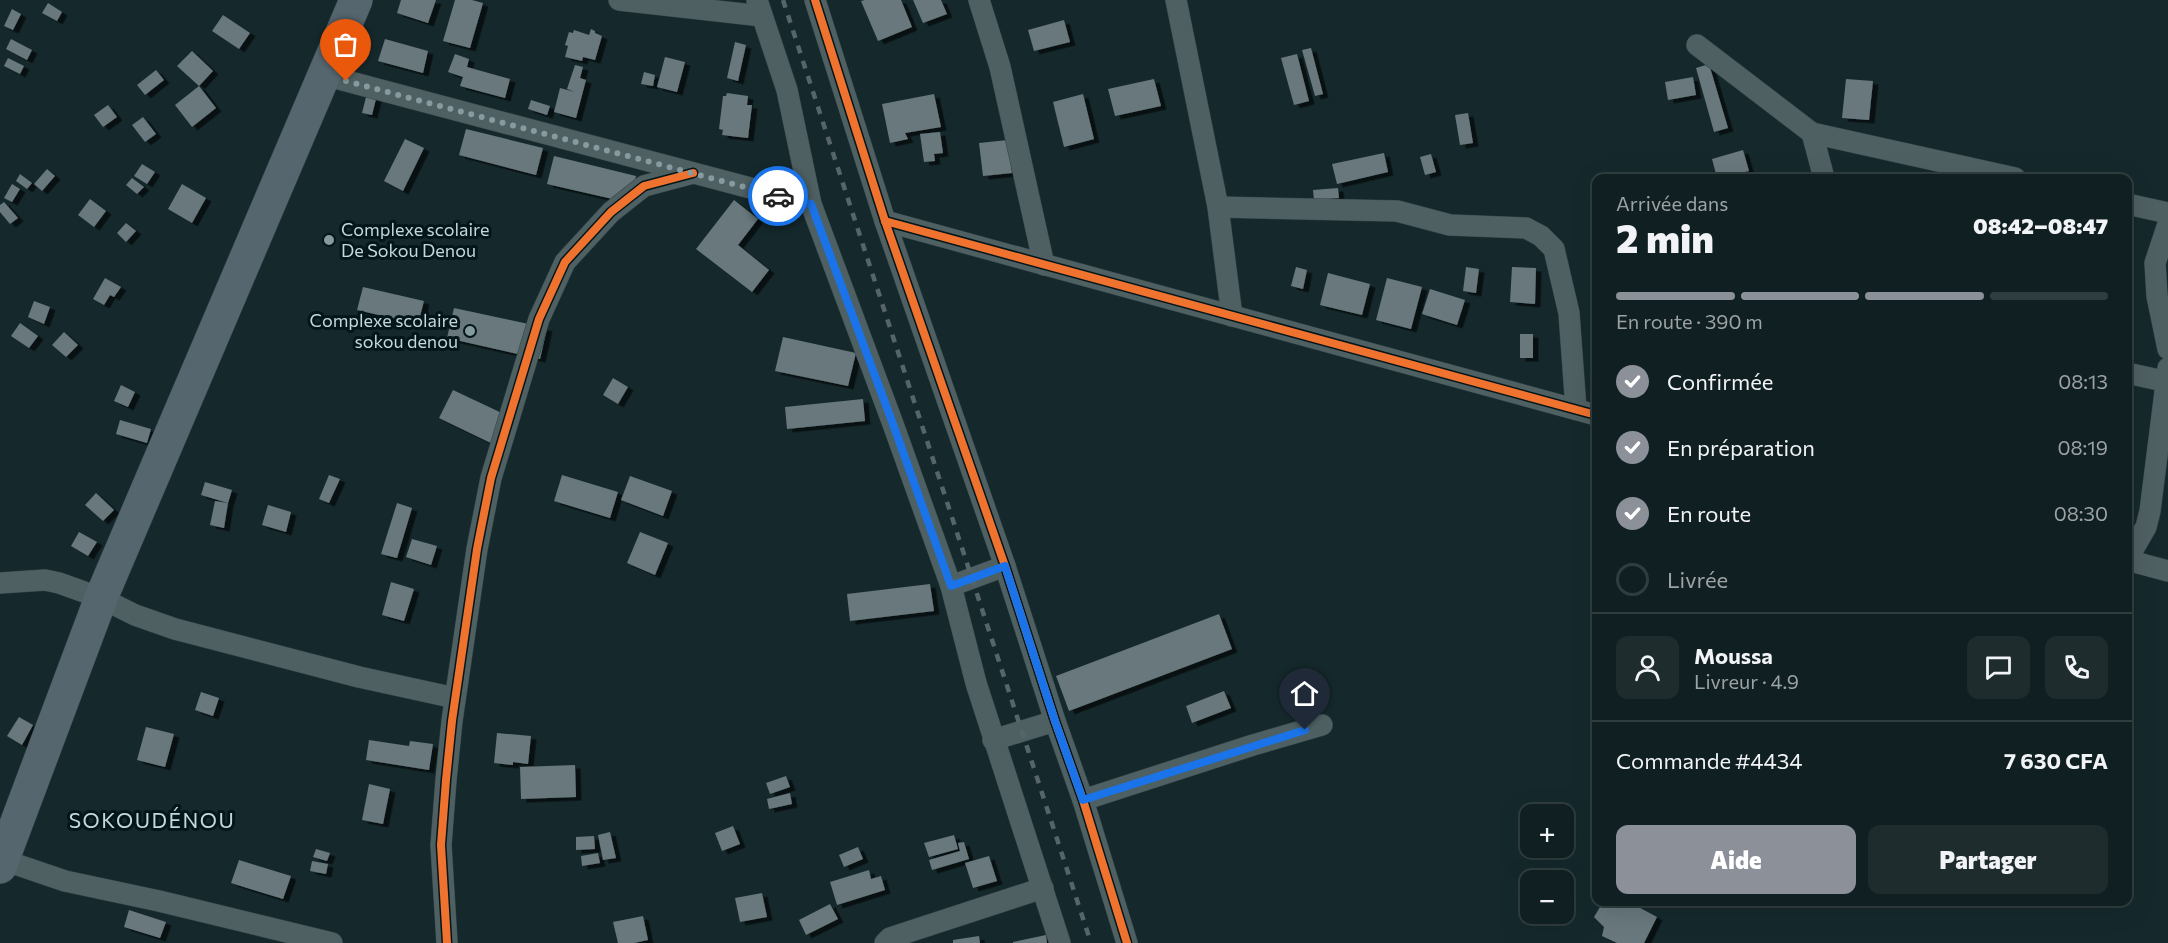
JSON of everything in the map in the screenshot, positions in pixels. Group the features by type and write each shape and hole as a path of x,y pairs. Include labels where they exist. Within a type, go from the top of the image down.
{"main road":[{"path":"2,864 101,598 356,0"}],"street":[{"path":"619,0 759,8 787,90 811,204 951,586 993,740 1044,888 1060,943"},
{"path":"815,0 885,221 1005,566 1083,800 1127,943"},
{"path":"979,0 1000,67 1044,265"},
{"path":"1176,0 1218,207 1232,316"},
{"path":"1697,45 1812,133 1997,174"},
{"path":"324,75 811,204"},
{"path":"1812,133 1823,174"},
{"path":"447,943 441,845 455,698 477,549 491,478 539,319 565,262 611,213 644,186 693,173"},
{"path":"2132,205 2168,213"},
{"path":"885,221 1586,412 1569,313 1554,249 1541,236 1526,228 1450,225 1397,211 1218,207"},
{"path":"2168,224 2155,263 2157,296 2168,349"},
{"path":"2132,373 2168,377 2150,511 2146,527 2132,551"},
{"path":"2132,561 2168,571"},
{"path":"951,586 1005,566"},
{"path":"0,583 45,580 101,598 135,615 175,629 359,677 455,698"},
{"path":"993,740 1055,721"},
{"path":"1083,800 1322,725"},
{"path":"2,864 332,943"},
{"path":"885,943 890,938 1044,888"}],"building":[{"path":"401,0 436,0 428,23 397,13"},
{"path":"455,0 472,0 483,3 470,48 443,41"},
{"path":"901,0 912,27 878,41 861,1"},
{"path":"913,0 941,0 947,14 923,23"},
{"path":"48,3 62,12 57,21 42,13"},
{"path":"12,9 21,14 13,30 4,26"},
{"path":"223,15 250,33 239,49 212,31"},
{"path":"1064,20 1070,42 1034,51 1028,30"},
{"path":"591,29 602,36 595,60 583,57 582,61 565,57 568,46 565,45 569,32 573,33 574,30 589,35"},
{"path":"11,39 32,50 27,60 6,49"},
{"path":"385,39 428,51 423,73 378,61"},
{"path":"735,42 746,45 738,81 727,78"},
{"path":"1311,48 1323,94 1315,96 1302,50"},
{"path":"192,51 213,71 199,86 177,66"},
{"path":"455,54 469,59 467,67 510,79 505,98 460,86 463,77 448,72"},
{"path":"1297,54 1309,101 1294,105 1281,58"},
{"path":"665,57 685,62 677,92 657,87"},
{"path":"8,58 24,66 20,74 4,66"},
{"path":"1709,64 1728,128 1714,132 1696,68"},
{"path":"575,65 583,67 580,78 586,80 576,118 554,112 560,88 575,92 567,89"},
{"path":"156,70 164,80 145,95 137,85"},
{"path":"644,72 655,75 653,86 641,84"},
{"path":"1693,77 1696,95 1668,100 1665,82"},
{"path":"1154,79 1161,106 1115,116 1108,89"},
{"path":"1846,79 1873,81 1869,120 1842,118"},
{"path":"199,86 216,108 192,127 175,105"},
{"path":"368,89 378,91 372,115 362,113"},
{"path":"727,93 748,96 747,105 752,105 748,138 722,135 723,130 719,129 723,96"},
{"path":"934,94 941,127 905,133 908,139 890,143 882,104"},
{"path":"1083,94 1094,139 1064,147 1053,102"},
{"path":"531,100 550,106 547,115 528,109"},
{"path":"108,105 117,117 103,127 94,115"},
{"path":"1468,113 1473,143 1460,145 1455,115"},
{"path":"143,117 156,134 145,142 132,125"},
{"path":"466,129 543,148 536,175 459,155"},
{"path":"940,132 943,153 934,154 935,161 924,162 920,134"},
{"path":"405,139 424,148 403,191 384,181"},
{"path":"1008,140 1012,173 983,176 979,143"},
{"path":"1743,150 1749,171 1716,174 1712,159"},
{"path":"1384,153 1388,172 1337,184 1332,164"},
{"path":"1431,154 1436,172 1425,175 1420,157"},
{"path":"554,156 636,176 630,203 547,184"},
{"path":"142,164 155,172 147,184 134,176"},
{"path":"47,169 55,176 42,191 34,184"},
{"path":"20,174 32,183 27,189 16,181"},
{"path":"132,178 144,187 137,194 126,185"},
{"path":"12,184 20,189 12,202 4,198"},
{"path":"182,184 206,198 192,223 168,209"},
{"path":"1338,188 1339,198 1314,200 1313,190"},
{"path":"90,199 106,211 94,227 78,215"},
{"path":"734,200 758,219 738,245 769,270 752,292 696,249"},
{"path":"4,202 18,218 10,224 0,212 0,205"},
{"path":"126,223 136,231 126,242 117,233"},
{"path":"1296,267 1307,270 1303,289 1291,286"},
{"path":"1466,267 1479,269 1476,293 1463,291"},
{"path":"1512,267 1536,268 1535,304 1510,302"},
{"path":"1328,273 1370,284 1362,315 1320,305"},
{"path":"105,278 121,287 114,297 110,295 104,305 93,299"},
{"path":"1387,278 1422,287 1411,329 1376,320"},
{"path":"363,287 424,301 418,324 357,310"},
{"path":"1430,289 1465,300 1457,325 1422,314"},
{"path":"34,301 50,307 44,324 28,317"},
{"path":"454,308 547,328 540,359 447,338"},
{"path":"20,323 38,336 29,348 11,336"},
{"path":"64,332 78,345 66,357 52,345"},
{"path":"1520,334 1533,334 1533,358 1520,358"},
{"path":"783,337 856,353 848,386 775,371"},
{"path":"613,378 628,387 618,404 603,395"},
{"path":"121,385 135,392 128,407 114,401"},
{"path":"453,390 506,415 493,444 439,418"},
{"path":"863,399 865,421 787,429 785,407"},
{"path":"120,420 151,429 147,443 116,434"},
{"path":"329,475 340,479 329,503 319,499"},
{"path":"562,475 618,492 610,518 554,501"},
{"path":"630,476 672,491 663,516 621,500"},
{"path":"205,482 232,490 228,503 201,495"},
{"path":"96,493 114,510 103,521 85,505"},
{"path":"215,501 228,503 224,528 210,525"},
{"path":"397,503 412,508 397,558 381,554"},
{"path":"268,505 291,512 286,532 262,525"},
{"path":"79,532 97,542 88,556 71,546"},
{"path":"640,532 668,543 655,575 627,563"},
{"path":"412,539 437,546 431,565 406,557"},
{"path":"391,582 414,589 404,621 382,615"},
{"path":"930,584 934,611 850,621 847,594"},
{"path":"1219,614 1232,649 1069,711 1056,676"},
{"path":"1224,691 1231,708 1192,723 1186,706"},
{"path":"201,692 219,698 213,716 195,710"},
{"path":"19,717 33,725 22,745 7,736"},
{"path":"146,727 174,734 165,767 137,760"},
{"path":"497,733 531,736 528,764 494,763"},
{"path":"369,740 409,746 410,741 433,744 429,770 366,760"},
{"path":"575,765 576,797 521,799 520,767"},
{"path":"786,776 790,787 770,794 766,783"},
{"path":"369,784 390,789 383,824 362,820"},
{"path":"790,793 792,804 769,809 767,799"},
{"path":"733,826 740,844 722,851 715,833"},
{"path":"610,832 616,858 603,860 598,835"},
{"path":"954,835 958,849 929,857 924,843"},
{"path":"594,836 595,849 576,850 576,837"},
{"path":"964,842 969,859 932,870 929,860 960,851 958,843"},
{"path":"858,847 863,859 844,867 839,855"},
{"path":"316,849 330,853 327,861 313,857"},
{"path":"598,853 600,863 582,866 581,856"},
{"path":"989,856 997,881 973,888 965,863"},
{"path":"239,860 291,876 283,899 231,883"},
{"path":"312,861 328,864 326,874 310,871"},
{"path":"869,870 871,879 881,876 885,890 837,905 830,882"},
{"path":"762,893 767,917 740,922 735,898"},
{"path":"830,904 838,919 806,935 799,920"},
{"path":"1601,906 1636,906 1657,917 1644,943 1617,943 1602,936 1604,927 1594,917"},
{"path":"129,910 166,922 160,938 124,927"},
{"path":"643,916 648,940 618,943 613,922"},
{"path":"1046,935 1047,943 1013,943 1013,942"},
{"path":"979,936 980,943 953,943 953,940"}],"railway":[{"path":"783,0 1091,943"}],"cycle path":[{"path":"815,0 885,221 1005,566 1083,800 1127,943"},
{"path":"447,943 441,845 452,721 477,549 491,478 539,319 565,262 611,212 644,186 693,173"},
{"path":"885,221 1592,414"}],"way so far":[{"path":"346,81 778,196"}],"place":[{"name":"Complexe scolaire De Sokou Denou","path":"329,240"},
{"name":"Complexe scolaire sokou denou","path":"470,331"}],"district":[{"name":"SOKOUDÉNOU","path":"152,821"}],"route":[{"path":"778,196 811,204 951,586 1005,566 1083,800 1305,730"}]}
